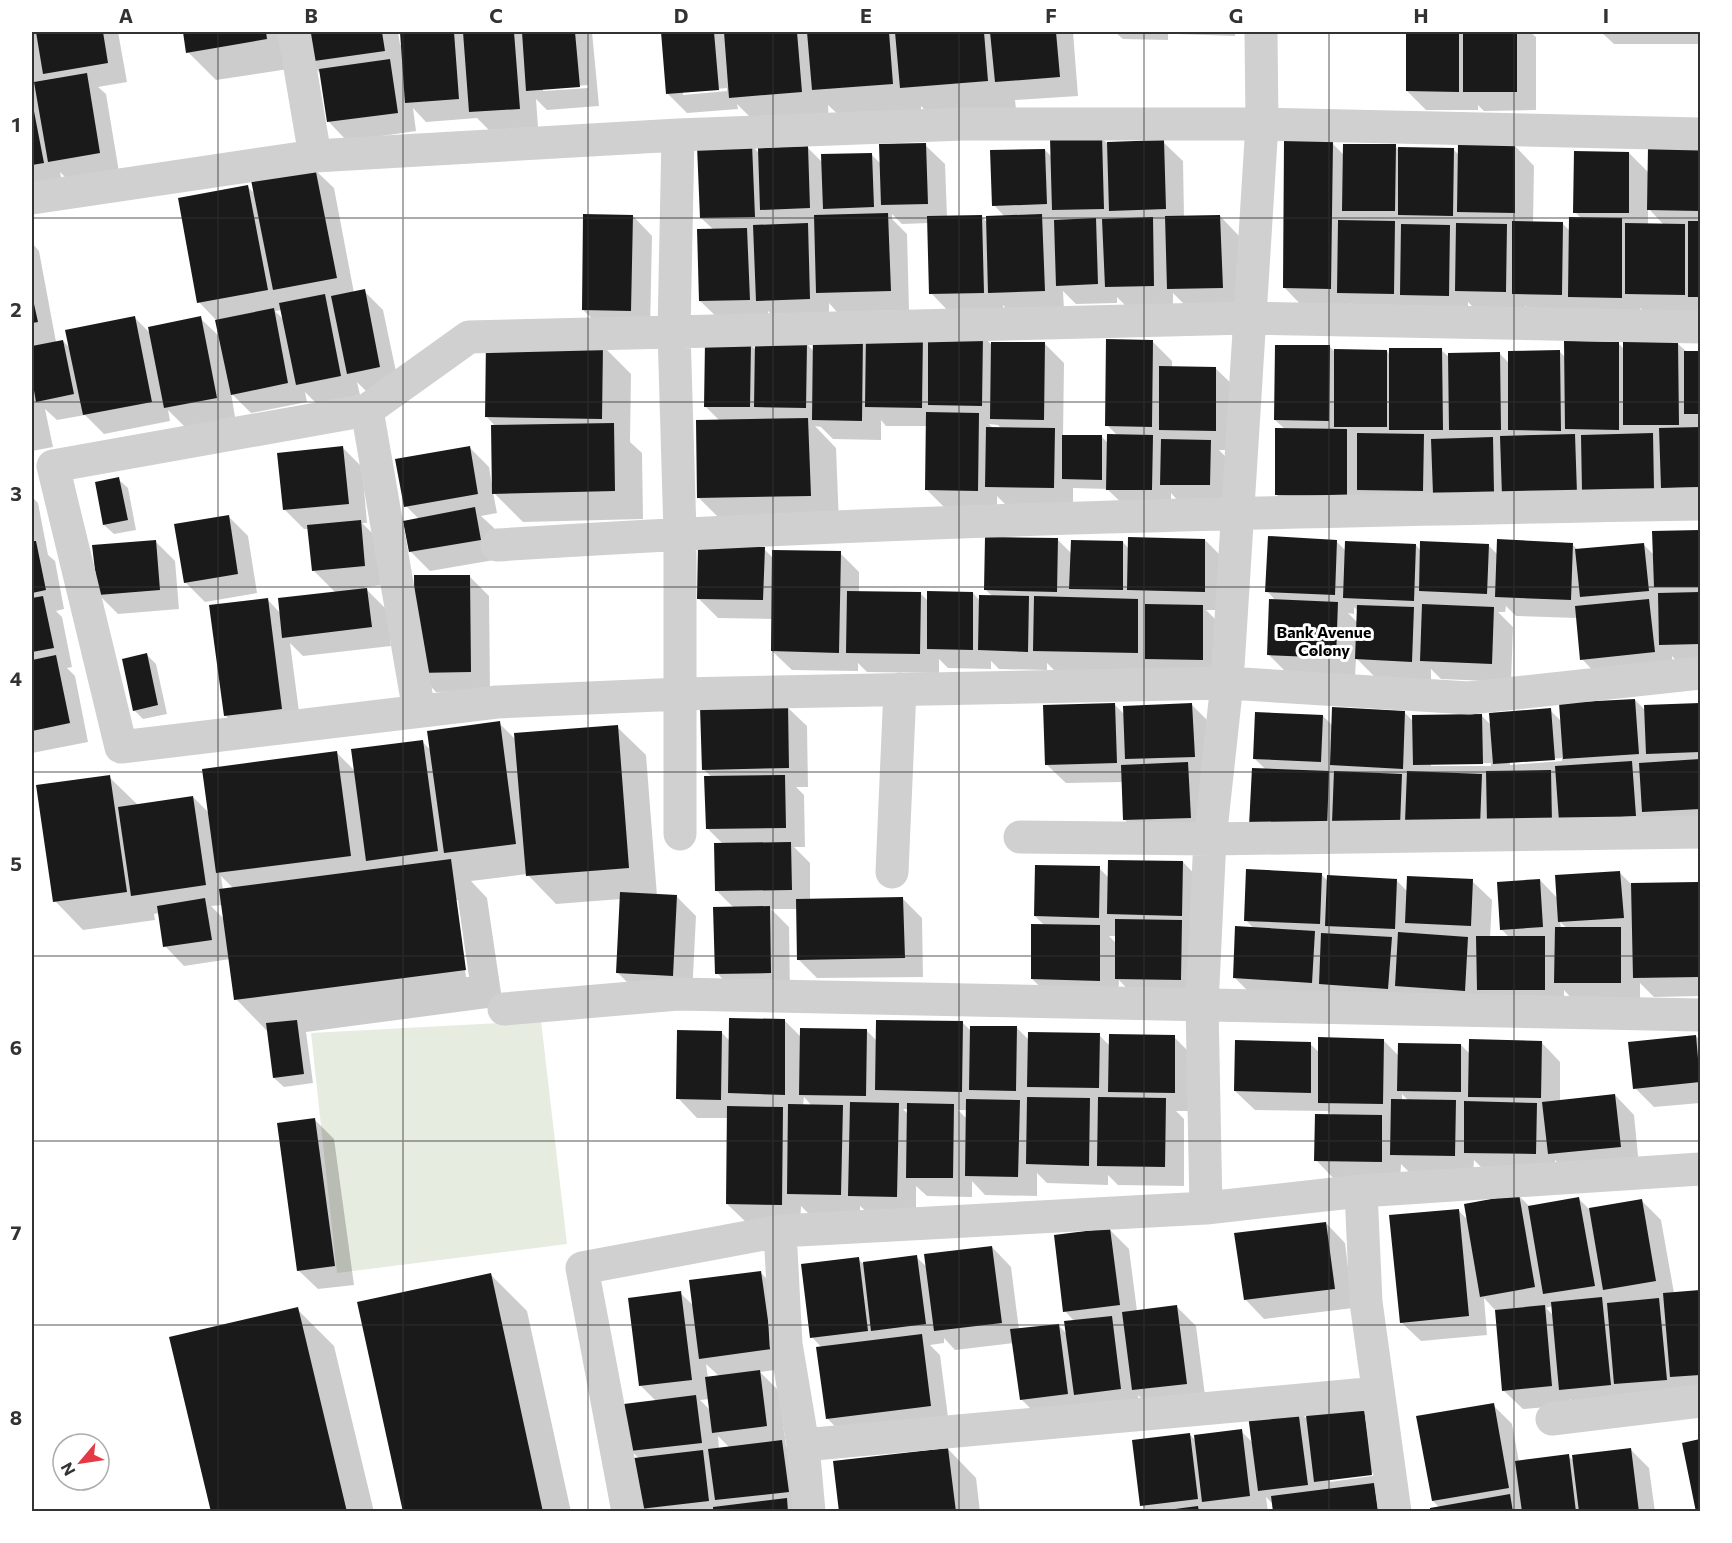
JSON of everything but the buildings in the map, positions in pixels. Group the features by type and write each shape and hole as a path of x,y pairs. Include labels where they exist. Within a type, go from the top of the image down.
{"street":[{"path":"294,32 315,156"},
{"path":"1206,1208 1202,1005 1210,839 1227,683 1262,124 1261,32"},
{"path":"32,198 315,156 678,135 963,124 1262,124 1701,134"},
{"path":"678,135 674,331 680,533 680,834"},
{"path":"1701,327 1249,318 469,337 367,410 42,467 121,747 497,702 681,694 1227,683 1469,698 1701,673"},
{"path":"367,410 419,711"},
{"path":"497,545 680,533 1237,513 1701,504"},
{"path":"892,872 900,689"},
{"path":"1020,837 1210,839 1701,832"},
{"path":"504,1009 678,994 1701,1015"},
{"path":"628,1512 582,1268 780,1231 1206,1208 1361,1191 1701,1169"},
{"path":"1361,1191 1365,1302 1395,1512"},
{"path":"780,1231 786,1344 803,1445 809,1512"},
{"path":"803,1445 1378,1392"},
{"path":"1552,1419 1701,1401"}],"shaded area":[{"path":"541,1021 567,1244 337,1273 311,1033"}],"district":[{"name":"Bank Avenue Colony","path":"1324,640"}]}
